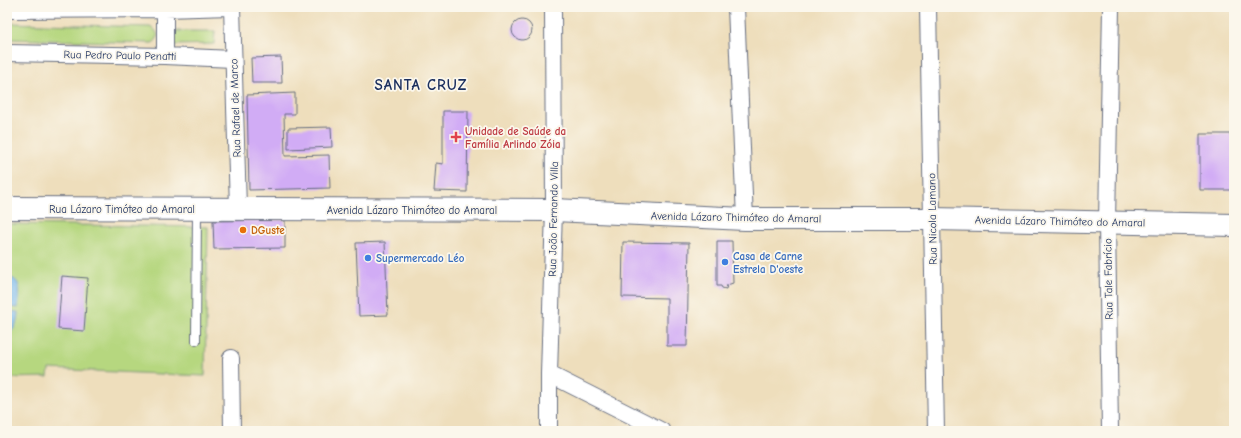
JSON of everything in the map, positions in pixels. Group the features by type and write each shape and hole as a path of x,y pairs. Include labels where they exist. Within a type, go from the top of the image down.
{"main road":[{"name":"Rua Lázaro Timóteo do Amaral","path":"7,208 238,208"},
{"name":"Avenida Lázaro Thimóteo do Amaral","path":"238,208 554,210 745,219 932,219 1234,225"}],"street":[{"path":"7,10 231,7"},
{"name":"Rua Rafael de Marco","path":"231,7 238,208"},
{"name":"Rua João Fernando Villa","path":"549,431 549,374 554,210 553,7"},
{"path":"736,7 745,219"},
{"name":"Rua Nicola Lamano","path":"928,7 936,431"},
{"name":"Rua Tale Fabrício","path":"1110,431 1107,222 1111,7"},
{"path":"165,9 165,56"},
{"name":"Rua Pedro Paulo Penatti","path":"7,53 233,59"},
{"path":"232,358 232,431"},
{"path":"549,374 662,431"}],"lane":[{"path":"196,341 197,209"}],"green space":[{"path":"7,23 150,27 157,32 157,39 152,43 7,39"},
{"path":"174,31 215,31 214,44 174,45"},
{"path":"7,224 208,227 205,376 49,369 48,377 7,378"}],"water":[{"path":"7,277 12,278 18,284 18,308 9,307 9,302 7,300"},
{"path":"8,311 18,312 18,316 14,328 7,336"}],"building":[{"path":"522,20 529,23 532,30 529,37 522,40 515,37 512,30 515,23"},
{"path":"281,57 282,83 252,83 251,58"},
{"path":"295,93 295,114 284,114 285,156 329,155 330,188 249,190 247,95"},
{"name":"Unidade de Saúde da Família Arlindo Zóia","path":"443,111 468,111 467,192 434,191 436,163 443,164"},
{"path":"331,127 332,147 288,149 288,128"},
{"path":"1200,134 1234,134 1234,190 1200,190"},
{"path":"285,220 285,248 214,249 213,221"},
{"name":"Casa de Carne Estrela D'oeste","path":"717,241 732,241 733,283 727,285 726,289 722,288 721,286 717,286"},
{"path":"385,242 388,315 359,316 356,243"},
{"path":"623,242 689,243 687,346 667,346 667,298 622,297"},
{"path":"62,276 88,278 84,331 58,329"}],"place":[{"name":"Unidade de Saúde da Família Arlindo Zóia","path":"456,137"},
{"name":"DGuste","path":"243,230"},
{"name":"Supermercado Léo","path":"368,258"},
{"name":"Casa de Carne Estrela D'oeste","path":"725,262"}],"district":[{"name":"SANTA CRUZ","path":"421,85"}]}
